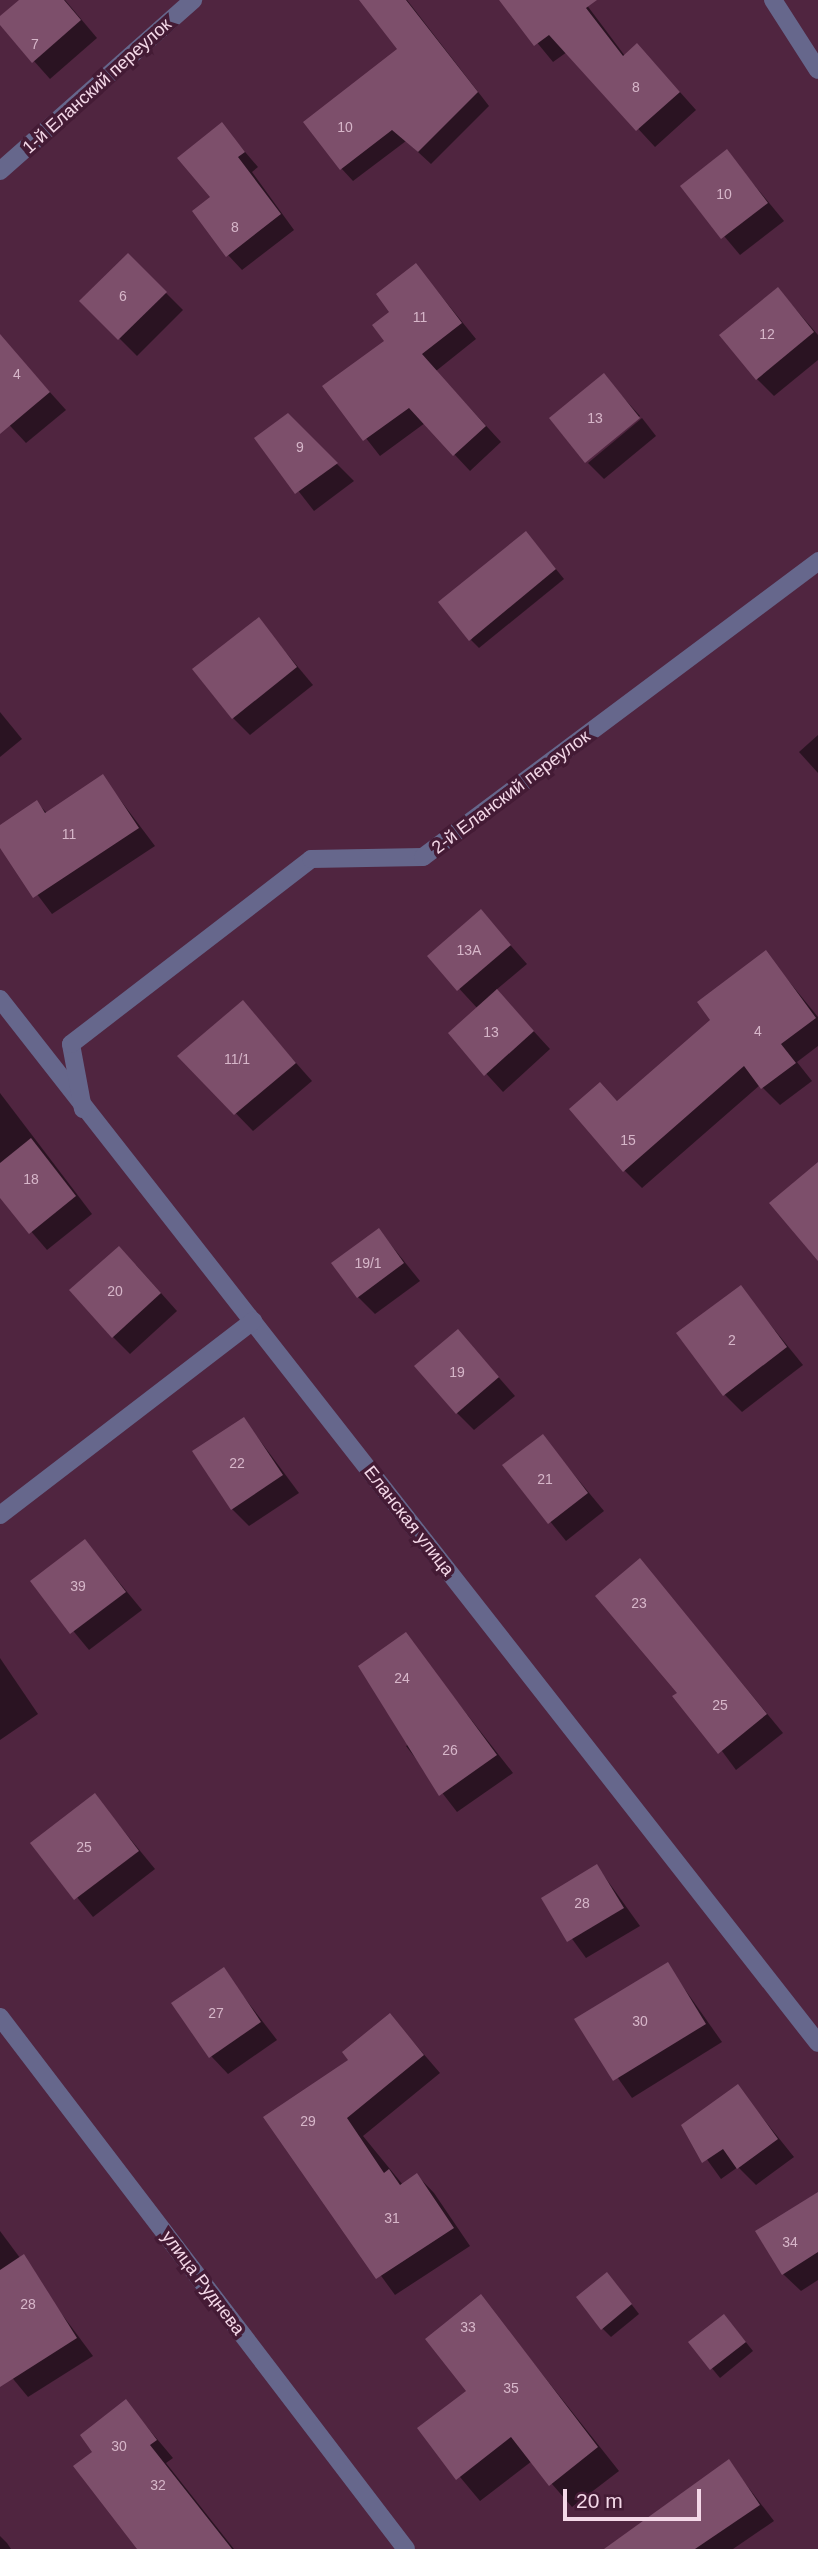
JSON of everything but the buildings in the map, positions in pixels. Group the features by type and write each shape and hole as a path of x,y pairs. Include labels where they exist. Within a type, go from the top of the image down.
{"street":[{"name":"1-й Еланский переулок","path":"0,171 193,0"},
{"path":"773,0 818,70"},
{"name":"2-й Еланский переулок","path":"84,1113 71,1044 310,859 424,858 818,561"},
{"name":"Еланская улица","path":"0,999 84,1113 253,1321 818,2043"},
{"path":"0,1515 253,1321"},
{"name":"улица Руднева","path":"0,2017 406,2549"}]}
